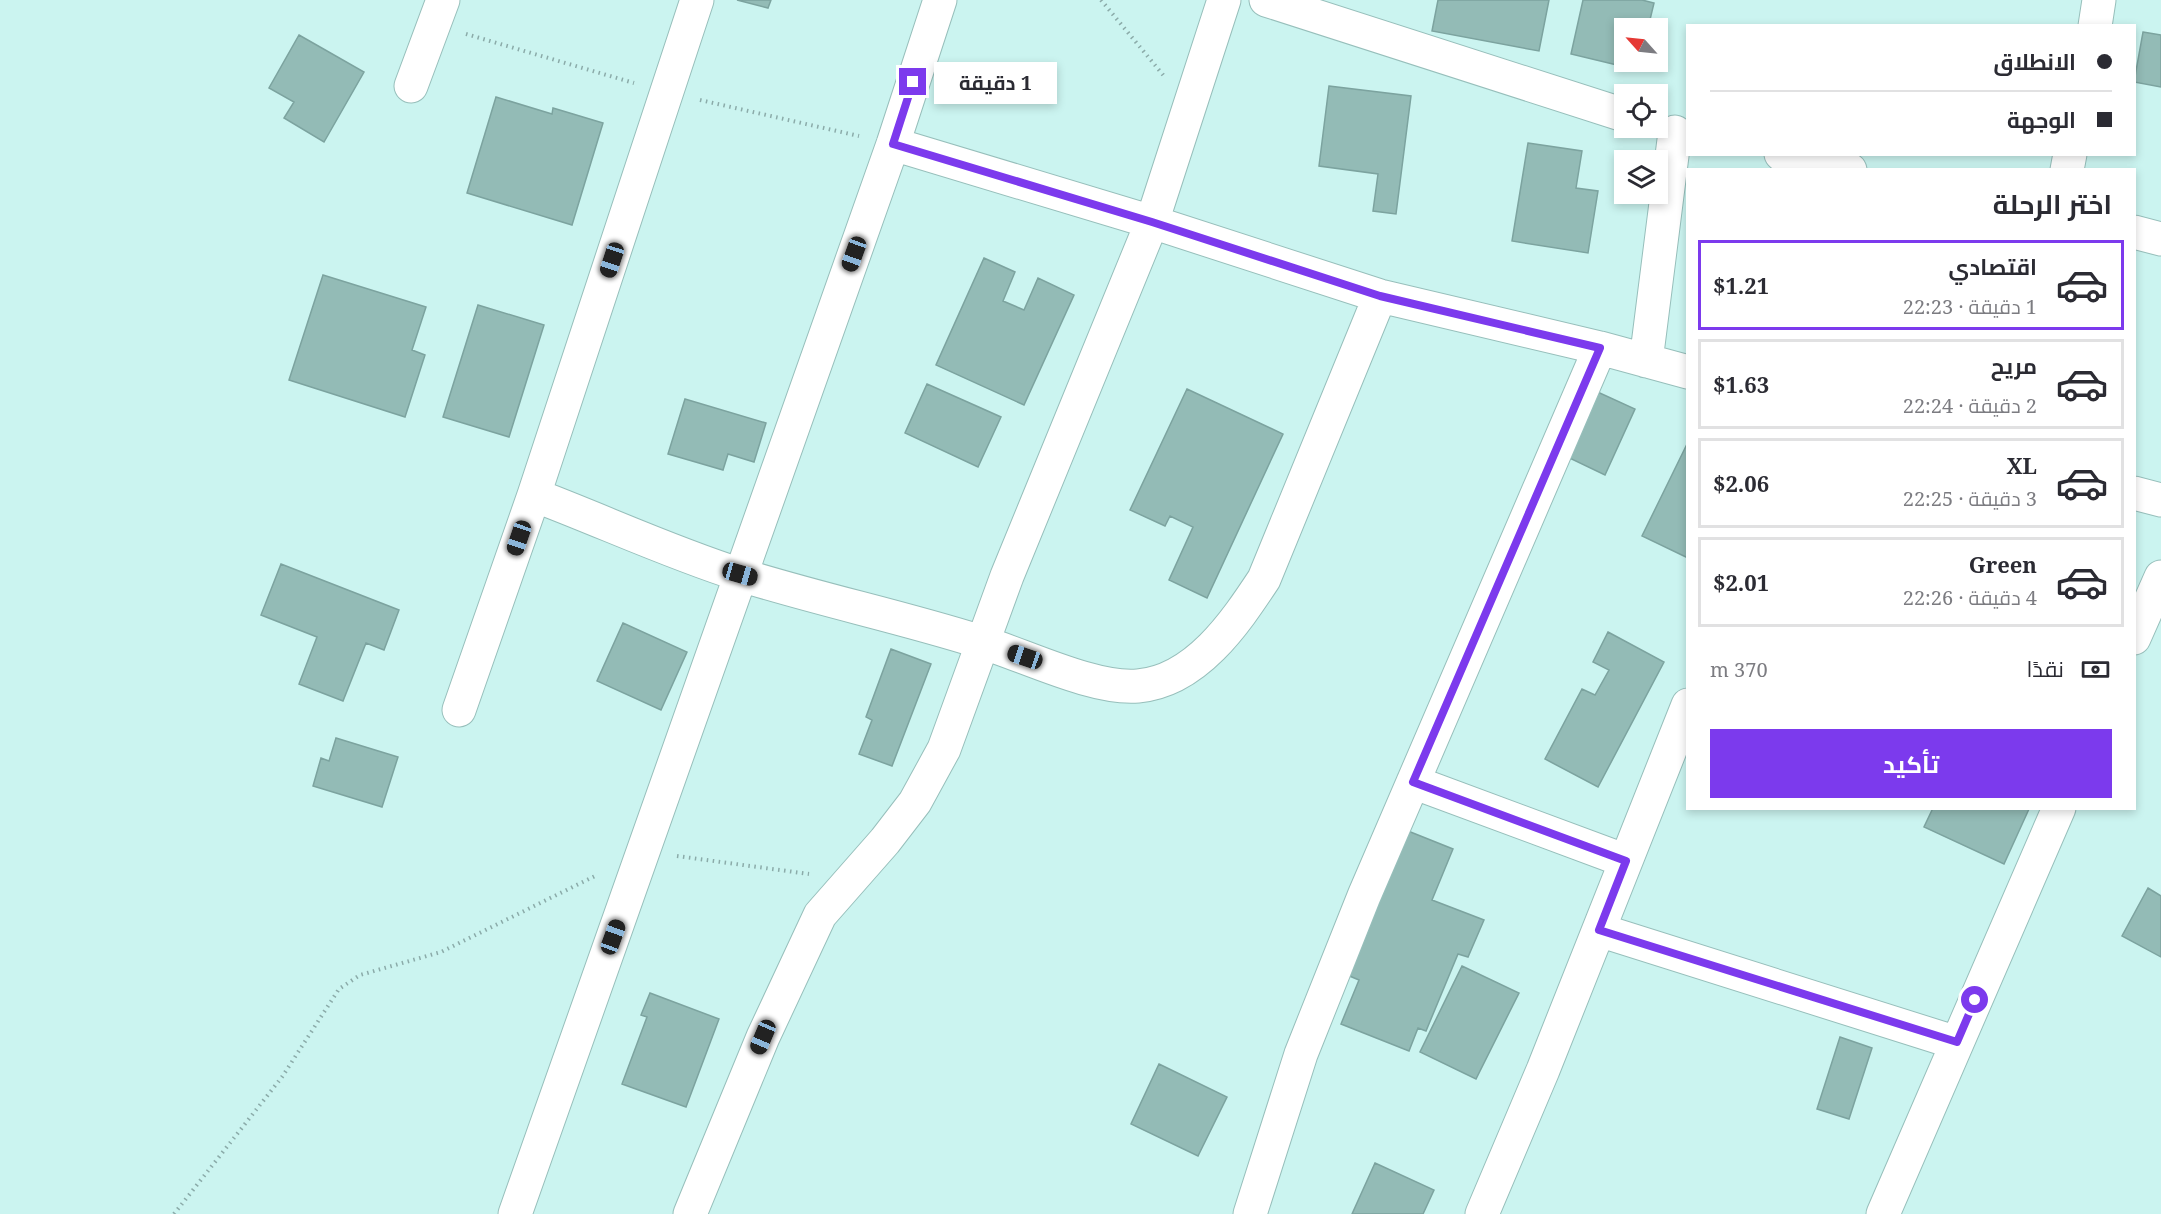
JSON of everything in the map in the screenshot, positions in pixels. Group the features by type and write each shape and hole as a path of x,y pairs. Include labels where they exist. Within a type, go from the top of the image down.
{"street":[{"path":"411,86 442,0"},
{"path":"459,710 534,495 697,0"},
{"path":"515,1214 893,144 940,0"},
{"path":"690,1214 763,1037 820,915 915,802 944,749 982,642 1069,419 1152,222 1224,0"},
{"path":"1266,0 1614,113"},
{"path":"2095,24 2099,0"},
{"path":"1646,361 1673,131"},
{"path":"893,144 1152,222 1380,296 1600,348 1686,371"},
{"path":"1790,156 1841,168"},
{"path":"2136,233 2161,239"},
{"path":"534,495 740,574 982,642 1089,679 1137,686 1169,679 1220,640 1264,579 1380,296"},
{"path":"1251,1214 1301,1054 1413,782 1600,348"},
{"path":"2136,494 2161,500"},
{"path":"2136,634 2161,578"},
{"path":"1482,1214 1599,930 1686,710"},
{"path":"1413,782 1626,861"},
{"path":"1883,1214 2059,810"},
{"path":"1599,930 1957,1042"}],"path":[{"path":"1101,0 1189,106"},
{"path":"174,1214 282,1077 339,989 360,975 441,952 643,852 850,879"}],"building":[{"path":"737,0 771,0 768,8"},
{"path":"1438,0 1549,0 1539,51 1432,31"},
{"path":"1583,0 1642,0 1654,3 1650,18 1614,18 1614,64 1571,54"},
{"path":"2143,32 2161,35 2161,87 2136,82"},
{"path":"299,35 364,72 324,142 284,118 294,102 269,88"},
{"path":"1329,86 1411,96 1396,214 1373,211 1378,174 1319,166"},
{"path":"496,97 552,114 553,108 603,123 572,225 467,193"},
{"path":"1528,143 1582,151 1576,188 1598,191 1588,253 1512,241"},
{"path":"984,258 1015,272 1003,301 1024,310 1038,278 1074,295 1024,405 936,365"},
{"path":"323,275 426,307 412,350 425,355 405,417 289,380"},
{"path":"478,305 544,325 509,437 443,417"},
{"path":"927,384 1001,417 978,467 905,433"},
{"path":"1187,389 1283,434 1207,598 1169,580 1193,527 1170,516 1165,526 1130,510"},
{"path":"1591,389 1635,409 1605,475 1561,454"},
{"path":"685,399 766,423 754,462 728,454 723,470 668,454"},
{"path":"1686,446 1686,557 1642,536"},
{"path":"281,564 399,610 384,650 366,643 343,701 299,684 317,637 261,615"},
{"path":"623,623 687,652 661,710 597,681"},
{"path":"1608,632 1664,662 1598,787 1545,759 1582,689 1595,695 1609,670 1593,662"},
{"path":"891,649 931,664 892,766 859,754 872,720 866,717"},
{"path":"336,738 398,757 382,807 313,786 321,758 329,761"},
{"path":"1932,810 2029,810 2004,864 1924,827"},
{"path":"1398,827 1453,849 1432,900 1484,920 1468,957 1458,954 1426,1031 1418,1028 1409,1051 1341,1024 1359,980 1340,972"},
{"path":"2148,888 2161,896 2161,957 2122,936"},
{"path":"1462,966 1519,993 1476,1079 1420,1052"},
{"path":"650,993 719,1019 686,1107 622,1084 647,1017 641,1015"},
{"path":"1840,1037 1872,1048 1849,1119 1817,1109"},
{"path":"1159,1064 1227,1097 1198,1156 1131,1124"},
{"path":"1375,1163 1434,1190 1423,1214 1352,1214"}],"route":[{"path":"913,82 893,144 1152,222 1380,296 1600,348 1413,782 1626,861 1599,930 1957,1042 1975,1000"}]}
